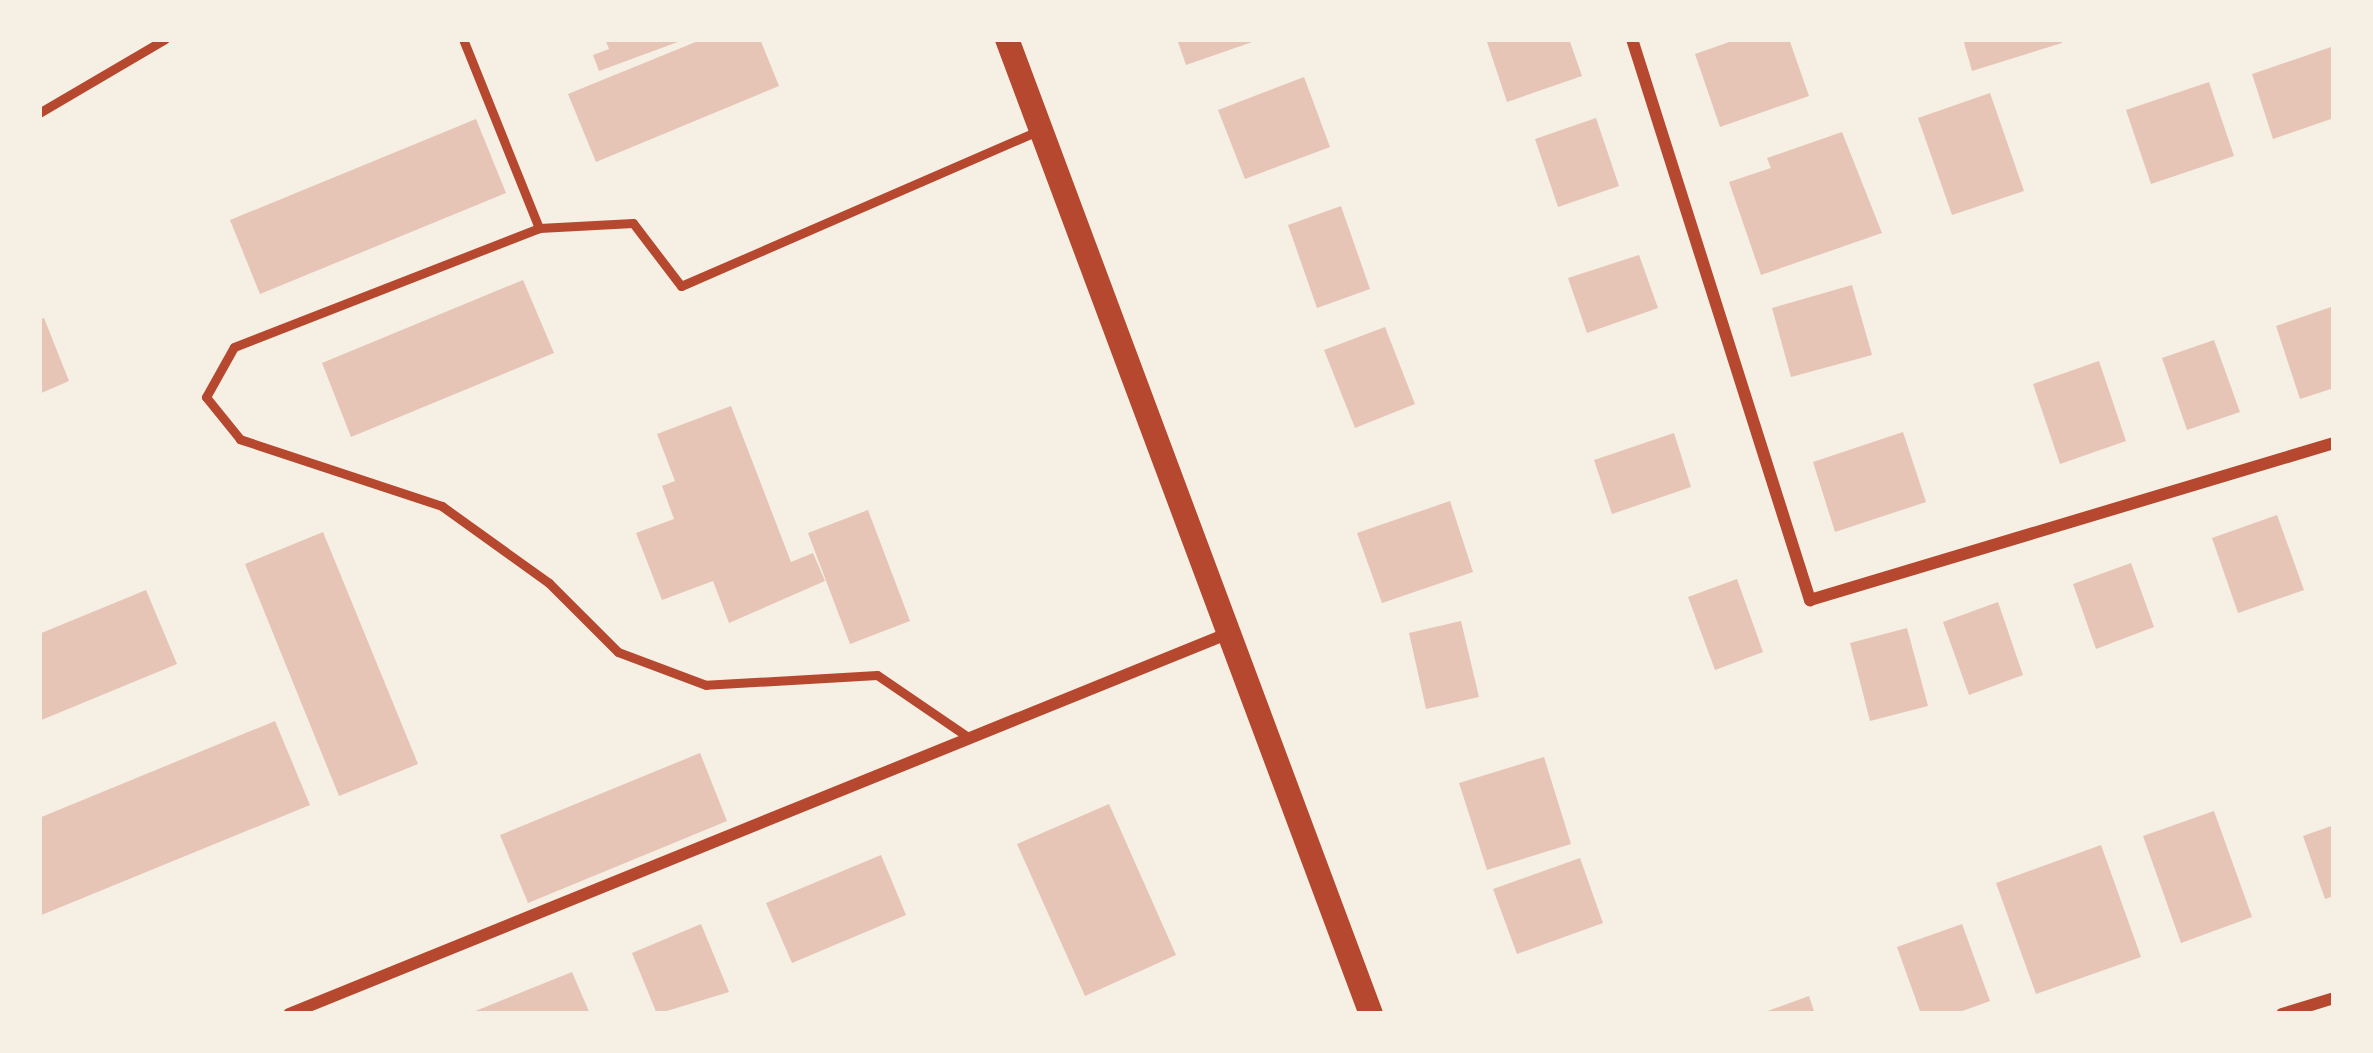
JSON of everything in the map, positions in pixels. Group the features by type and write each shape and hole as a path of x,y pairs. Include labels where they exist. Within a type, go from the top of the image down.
{"main road":[{"path":"1006,39 1371,1014"}],"street":[{"path":"1632,39 1810,600 2334,443"},
{"path":"289,1014 1228,633"},
{"path":"2282,1014 2334,998"}],"lane":[{"path":"39,113 165,39"},
{"path":"463,39 539,228"},
{"path":"968,736 878,675 706,686 618,652 549,583 442,506 240,439 206,397 233,347 539,228 633,223 681,286 1040,130"}],"building":[{"path":"605,39 686,39 599,71 593,55 609,49"},
{"path":"703,39 760,39 779,86 596,162 568,94"},
{"path":"1177,39 1258,39 1258,40 1186,65"},
{"path":"1486,39 1569,39 1582,76 1507,102"},
{"path":"1738,39 1789,39 1809,96 1720,127 1695,54"},
{"path":"1963,39 2061,39 2062,43 1972,71"},
{"path":"2334,46 2334,118 2273,139 2252,74"},
{"path":"1304,77 1330,147 1245,179 1218,110"},
{"path":"2209,82 2234,156 2151,184 2126,110"},
{"path":"1990,93 2024,191 1952,215 1918,118"},
{"path":"1596,118 1619,186 1558,207 1535,139"},
{"path":"476,119 506,193 260,294 230,220"},
{"path":"1842,132 1882,233 1761,275 1729,182 1771,168 1767,158"},
{"path":"1341,206 1370,289 1317,308 1288,225"},
{"path":"1639,255 1658,308 1587,333 1568,278"},
{"path":"523,280 554,353 351,437 322,363"},
{"path":"1852,285 1872,355 1791,377 1772,308"},
{"path":"2334,306 2334,388 2300,399 2276,326"},
{"path":"44,318 69,381 39,394 39,320"},
{"path":"1385,327 1415,404 1355,428 1324,350"},
{"path":"2214,340 2240,412 2187,430 2162,358"},
{"path":"2099,361 2126,441 2060,464 2033,384"},
{"path":"731,406 791,562 813,553 825,581 729,623 713,581 662,600 636,533 674,519 662,486 675,481 657,434"},
{"path":"1903,432 1926,502 1835,532 1813,462"},
{"path":"1674,433 1691,487 1612,514 1594,460"},
{"path":"1450,501 1473,572 1382,603 1357,533"},
{"path":"868,510 910,621 850,644 808,533"},
{"path":"2277,515 2304,590 2238,613 2212,538"},
{"path":"323,532 418,764 339,796 245,564"},
{"path":"2131,563 2154,627 2096,649 2073,584"},
{"path":"1737,579 1763,652 1715,670 1688,597"},
{"path":"146,590 177,664 39,721 39,634"},
{"path":"1998,602 2023,675 1969,695 1943,622"},
{"path":"1461,621 1479,697 1426,709 1409,633"},
{"path":"1907,628 1928,706 1870,721 1850,643"},
{"path":"275,721 310,805 39,916 39,818"},
{"path":"700,753 727,821 528,903 500,835"},
{"path":"1544,757 1571,844 1487,870 1459,783"},
{"path":"1109,804 1176,955 1085,996 1017,844"},
{"path":"2214,811 2252,917 2181,943 2143,836"},
{"path":"2334,825 2334,896 2325,899 2303,836"},
{"path":"2101,845 2141,957 2036,994 1996,883"},
{"path":"881,855 906,915 792,963 766,903"},
{"path":"1580,858 1603,923 1517,954 1493,889"},
{"path":"701,924 729,992 657,1014 632,953"},
{"path":"1962,924 1990,1001 1954,1014 1921,1014 1897,947"},
{"path":"572,972 590,1014 468,1014"},
{"path":"1809,996 1815,1014 1762,1014 1762,1013"}]}
